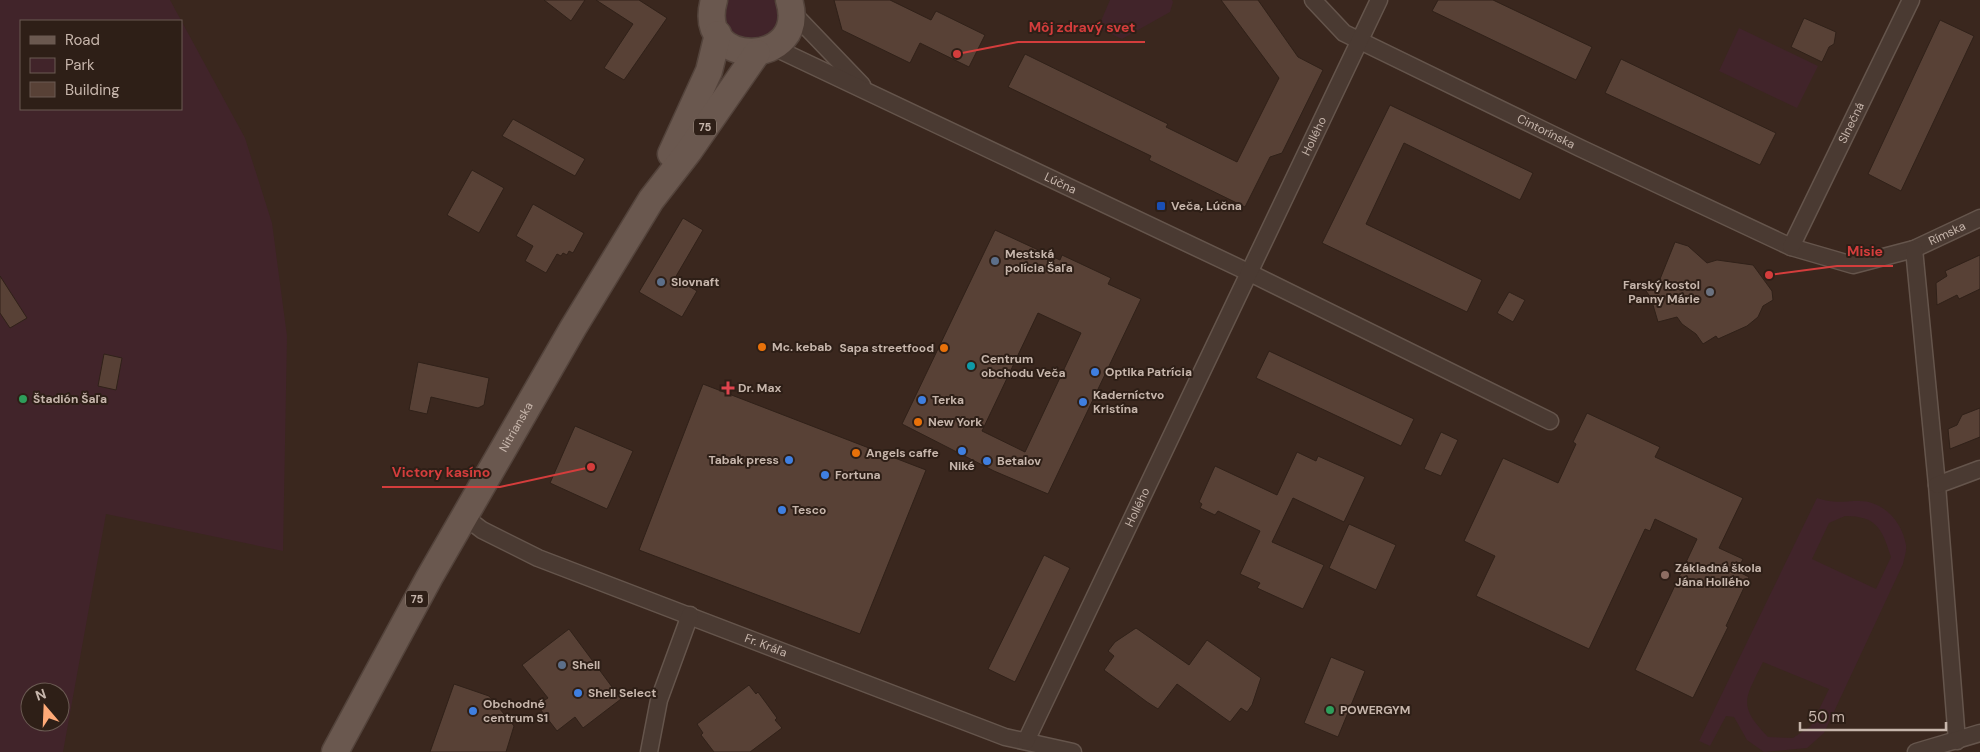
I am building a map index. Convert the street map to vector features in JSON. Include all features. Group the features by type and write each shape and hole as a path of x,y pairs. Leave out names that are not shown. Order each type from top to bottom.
{"main road":[{"name":"Nitrianska","path":"340,743 429,578 573,328 650,200 709,71 718,34 712,21 714,0"},
{"name":"Nitrianska","path":"650,200 765,50 785,35 791,20 790,6"},
{"path":"718,34 734,49 765,50"}],"street":[{"name":"Cintorínska","path":"1313,0 1344,33 1580,148 1791,246 1853,265 1914,249"},
{"name":"Hollého","path":"1026,741 1379,0"},
{"name":"Slnečná","path":"1791,246 1911,0"},
{"name":"Lúčna","path":"790,6 869,92"},
{"name":"Lúčna","path":"765,50 869,92 1250,273"},
{"name":"Rímska","path":"1914,249 1980,218"},
{"path":"1914,249 1937,485 1957,741"},
{"path":"1250,273 1550,421"},
{"path":"1937,485 1980,469"},
{"name":"Fr. Kráľa","path":"465,517 482,530 538,558 690,615 919,706 1006,737 1073,752"},
{"path":"649,752 659,700 690,615"},
{"path":"1916,752 1980,733"}],"green space":[{"path":"0,0 170,0 181,20 20,20 20,110 182,110 182,22 245,138 272,223 287,336 283,551 106,514 70,713 70,682 20,682 20,732 67,732 63,752 0,752"},
{"path":"728,0 774,0 778,13 775,27 762,41 734,37 724,22"},
{"path":"1110,0 1172,0 1173,2 1170,12 1122,39 1098,28"},
{"path":"1739,28 1818,66 1797,108 1719,71"},
{"path":"1817,498 1834,502 1868,502 1884,509 1896,521 1904,537 1906,552 1903,564 1824,733 1807,748 1764,752 1747,740 1734,717 1726,716 1710,746 1699,741","holes":["1845,516 1864,518 1871,522 1877,526 1885,539 1891,557 1876,589 1812,559 1829,523","1763,662 1829,689 1811,726 1793,738 1768,737 1758,726 1748,709 1748,694"]}],"building":[{"path":"544,0 585,0 571,21"},
{"path":"596,0 639,0 667,18 624,80 604,68 633,24"},
{"path":"834,0 890,0 931,20 936,11 985,35 969,67 920,43 910,63 842,30"},
{"path":"1221,0 1258,0 1298,57 1323,70 1282,153 1270,157 1245,207 1149,160 1151,156 1008,87 1025,54 1168,124 1166,127 1237,162 1279,78"},
{"path":"1438,0 1493,0 1592,47 1576,80 1432,11"},
{"path":"1804,18 1836,32 1834,44 1829,47 1822,62 1791,47"},
{"path":"1940,20 1974,36 1901,191 1868,174"},
{"path":"1621,59 1776,133 1760,165 1605,93"},
{"path":"1390,105 1533,173 1520,200 1404,143 1366,224 1482,280 1467,312 1322,243"},
{"path":"513,119 585,159 575,176 502,136"},
{"path":"472,170 504,188 479,233 447,215"},
{"path":"533,204 584,233 573,253 569,251 567,255 563,253 561,256 557,254 546,273 525,261 533,246 516,236"},
{"path":"683,218 703,230 675,278 697,291 682,317 639,292"},
{"name":"Centrum obchodu Veča","path":"995,230 1060,260 1062,255 1111,278 1108,284 1141,299 1048,494 994,471 902,424","holes":["1038,313 1081,333 1025,452 982,431"]},
{"name":"Farský kostol Panny Márie","path":"1675,242 1688,246 1707,263 1717,260 1753,265 1772,291 1773,300 1763,306 1758,317 1747,326 1718,339 1716,336 1703,344 1696,334 1682,324 1677,317 1658,322 1651,298 1644,288 1658,284"},
{"path":"1980,255 1980,289 1959,299 1957,295 1937,305 1936,283 1947,276 1945,271"},
{"path":"0,276 27,318 10,328 0,313"},
{"path":"1509,292 1525,300 1513,322 1497,313"},
{"path":"1269,351 1414,419 1401,446 1256,378"},
{"path":"104,354 122,358 116,390 98,386"},
{"path":"418,362 489,378 484,405 478,408 431,397 427,414 409,410"},
{"name":"Tesco","path":"703,384 926,470 860,634 639,550"},
{"path":"1980,408 1980,437 1950,449 1948,429 1957,425 1962,415"},
{"path":"1587,413 1660,447 1655,457 1743,498 1719,548 1743,559 1737,571 1749,577 1726,626 1728,627 1693,698 1635,670 1697,539 1655,519 1650,531 1645,529 1589,649 1476,596 1495,556 1464,541 1503,458 1558,483 1576,444 1573,442"},
{"path":"575,426 633,451 607,509 550,483"},
{"path":"1441,432 1458,440 1441,476 1424,469"},
{"path":"1297,452 1316,461 1318,456 1365,477 1344,522 1293,498 1272,542 1324,565 1303,609 1257,588 1260,583 1240,574 1260,531 1218,511 1215,515 1200,508 1202,504 1199,502 1215,466 1277,495"},
{"path":"1349,524 1396,545 1376,590 1329,568"},
{"path":"1044,555 1070,568 1015,682 988,669"},
{"path":"1136,628 1189,665 1207,640 1261,678 1252,705 1247,712 1241,708 1230,722 1177,684 1158,709 1147,702 1104,670 1114,656 1108,651 1115,642"},
{"path":"569,629 621,699 583,728 575,717 557,731 537,705 548,698 522,665"},
{"path":"1331,657 1365,671 1338,737 1304,723"},
{"name":"Obchodné centrum S1","path":"454,684 489,696 514,726 506,752 430,752"},
{"path":"749,685 756,694 758,692 782,728 750,752 714,752 701,735 703,733 697,724"}],"place":[{"name":"Môj zdravý svet","path":"957,54"},
{"name":"Veča, Lúčna","path":"1161,206"},
{"name":"Mestská polícia Šaľa","path":"995,261"},
{"name":"Misie","path":"1769,275"},
{"name":"Slovnaft","path":"661,282"},
{"name":"Farský kostol Panny Márie","path":"1710,292"},
{"name":"Mc. kebab","path":"762,347"},
{"name":"Sapa streetfood","path":"944,348"},
{"name":"Centrum obchodu Veča","path":"971,366"},
{"name":"Optika Patrícia","path":"1095,372"},
{"name":"Dr. Max","path":"728,388"},
{"name":"Štadión Šaľa","path":"23,399"},
{"name":"Terka","path":"922,400"},
{"name":"Kaderníctvo Kristína","path":"1083,402"},
{"name":"New York","path":"918,422"},
{"name":"Niké","path":"962,451"},
{"name":"Angels caffe","path":"856,453"},
{"name":"Tabak press","path":"789,460"},
{"name":"Betalov","path":"987,461"},
{"name":"Victory kasíno","path":"591,467"},
{"name":"Fortuna","path":"825,475"},
{"name":"Tesco","path":"782,510"},
{"name":"Základná škola Jána Hollého","path":"1665,575"},
{"name":"Shell","path":"562,665"},
{"name":"Shell Select","path":"578,693"},
{"name":"POWERGYM","path":"1330,710"},
{"name":"Obchodné centrum S1","path":"473,711"}]}
